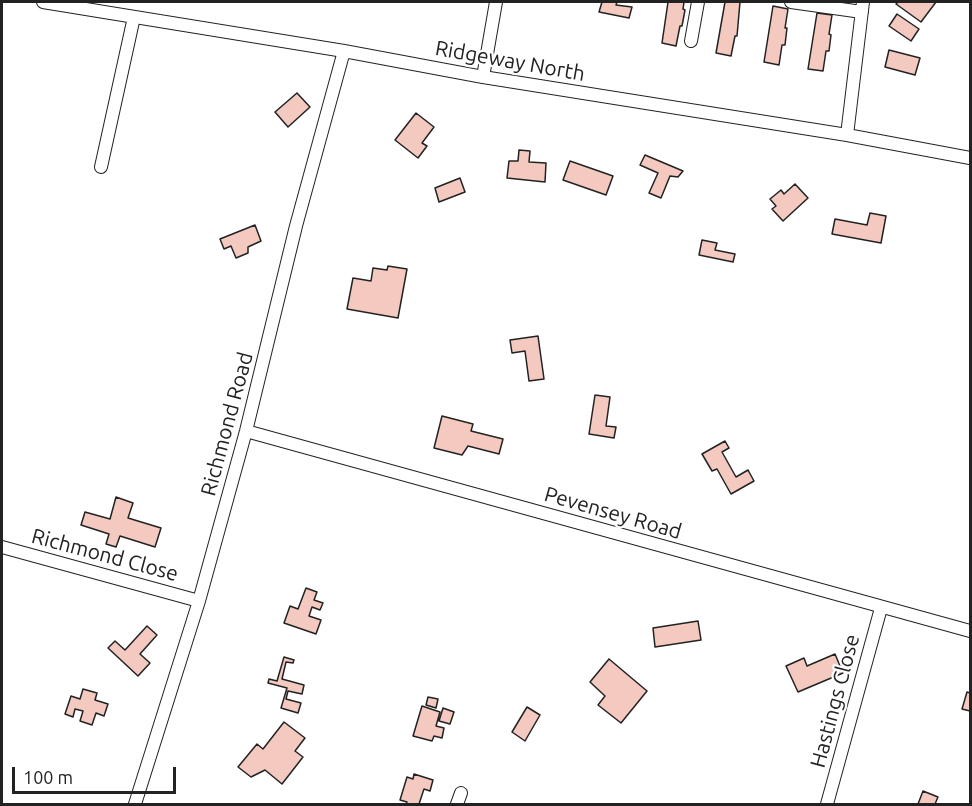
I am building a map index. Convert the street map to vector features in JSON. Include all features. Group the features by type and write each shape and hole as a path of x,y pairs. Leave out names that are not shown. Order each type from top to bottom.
{"street":[{"name":"Ridgeway North","path":"44,2 344,51 483,77 847,135 970,158"},
{"path":"483,77 496,2"},
{"path":"691,41 698,2"},
{"path":"791,2 862,7 847,135"},
{"path":"101,167 134,17"},
{"name":"Richmond Road","path":"135,804 199,601 246,431 296,226 344,51"},
{"name":"Pevensey Road","path":"246,431 970,631"},
{"name":"Richmond Close","path":"2,547 199,601"},
{"name":"Hastings Close","path":"827,804 881,608"}],"building":[{"path":"602,2 617,2 616,5 632,7 629,18 599,12"},
{"path":"668,2 684,2 683,9 685,10 676,46 662,43"},
{"path":"725,2 740,2 737,36 735,36 731,56 716,53"},
{"path":"898,2 936,2 921,22 896,4"},
{"path":"773,6 788,9 785,45 782,45 779,65 764,62"},
{"path":"817,13 832,15 829,51 826,51 823,71 808,69"},
{"path":"897,14 919,29 911,41 889,26"},
{"path":"889,50 920,58 915,75 885,67"},
{"path":"297,93 310,107 288,127 275,112"},
{"path":"416,113 434,127 422,143 427,146 418,158 395,140"},
{"path":"519,150 530,151 529,162 546,163 545,182 507,178 509,161 518,161"},
{"path":"645,155 683,171 678,177 670,176 661,198 649,193 658,173 640,165"},
{"path":"570,161 613,176 606,195 563,180"},
{"path":"460,178 465,192 439,202 435,188"},
{"path":"795,184 808,198 783,221 772,209 776,206 770,199 781,190 784,194"},
{"path":"870,213 886,216 881,243 832,234 835,219 867,225"},
{"path":"255,225 261,241 248,247 248,253 236,258 231,246 224,249 220,239"},
{"path":"702,240 717,243 715,250 735,254 733,262 699,255"},
{"path":"388,266 407,269 398,318 347,309 353,278 371,281 373,268 387,270"},
{"path":"538,336 544,379 529,381 525,351 512,353 510,340"},
{"path":"595,395 610,397 606,426 616,427 614,438 589,434"},
{"path":"442,416 473,424 471,431 503,439 499,454 468,446 462,455 434,448"},
{"path":"725,441 729,448 722,452 736,477 748,470 754,481 731,494 717,469 712,471 702,454"},
{"path":"116,497 133,503 128,518 161,528 155,547 120,536 116,547 106,544 109,534 81,525 85,512 110,519"},
{"path":"306,588 317,592 314,600 323,603 320,610 312,607 309,616 321,620 316,634 284,623 290,606 298,609"},
{"path":"698,621 701,640 655,647 653,628"},
{"path":"147,626 157,635 140,654 150,663 138,676 108,648 115,641 125,650"},
{"path":"835,654 843,673 798,692 786,666 804,658 807,666"},
{"path":"284,657 294,660 293,663 286,662 282,679 304,685 302,694 288,691 286,699 301,703 298,713 281,708 287,688 268,683 269,679 277,681"},
{"path":"609,659 647,691 621,723 598,705 605,696 590,682"},
{"path":"83,689 97,693 95,700 108,704 104,716 96,713 92,725 80,721 83,711 75,709 73,717 65,714 71,696 80,699"},
{"path":"967,692 970,693 970,711 962,709"},
{"path":"428,697 438,699 436,708 426,705"},
{"path":"422,706 440,712 436,726 444,728 442,738 434,736 432,741 413,736"},
{"path":"527,707 540,715 525,741 512,732"},
{"path":"443,708 454,712 450,724 439,721"},
{"path":"284,722 305,738 295,751 303,757 282,784 265,770 251,777 238,767 257,744 263,749"},
{"path":"414,774 433,780 430,791 424,789 419,804 406,804 407,802 400,800 407,777 413,779"},
{"path":"923,791 938,797 935,804 918,804"}]}
